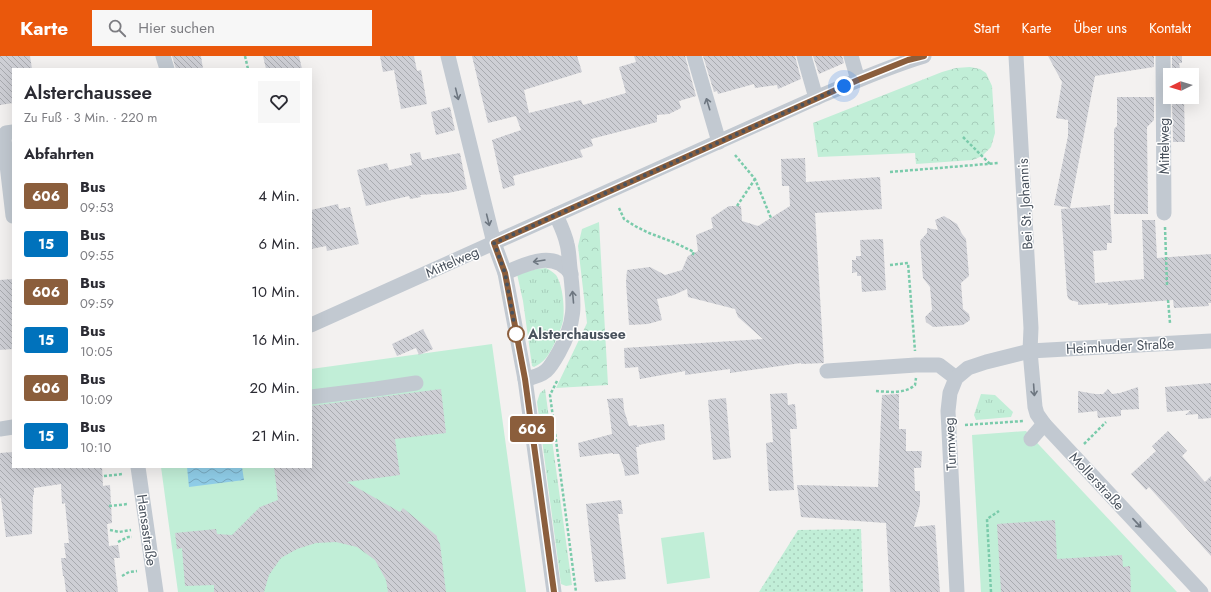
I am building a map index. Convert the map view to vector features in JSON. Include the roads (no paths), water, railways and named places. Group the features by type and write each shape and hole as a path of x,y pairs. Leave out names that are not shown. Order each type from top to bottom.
{"street":[{"path":"163,56 167,68"},
{"path":"448,56 494,243 505,273 525,379 554,592"},
{"path":"694,56 719,142"},
{"path":"804,56 816,98"},
{"path":"851,56 858,80"},
{"name":"Mittelweg","path":"312,325 816,98 908,60 924,56"},
{"name":"Bei St. Johannis","path":"1016,56 1031,328 1030,351"},
{"name":"Mittelweg","path":"1163,56 1164,212"},
{"path":"12,132 6,133 4,139 12,207"},
{"path":"525,379 539,376 547,370 553,363 571,326 573,312 568,244 556,215"},
{"path":"505,273 533,262 549,260 567,268 570,274"},
{"name":"Heimhuder Straße","path":"1030,351 1211,341"},
{"path":"827,371 916,364 939,365 956,378 968,368 1030,351"},
{"name":"Mollerstraße","path":"1030,351 1035,407 1037,414 1044,424 1201,592"},
{"name":"Turmweg","path":"956,378 950,393 948,411 957,592"},
{"path":"312,397 416,383"},
{"path":"1031,440 1044,424"},
{"path":"0,429 12,427"},
{"name":"Hansastraße","path":"138,468 156,592"}],"water":[{"path":"187,468 242,468 244,480 189,487"}],"place":[{"name":"Alsterchaussee","path":"516,334"}]}
